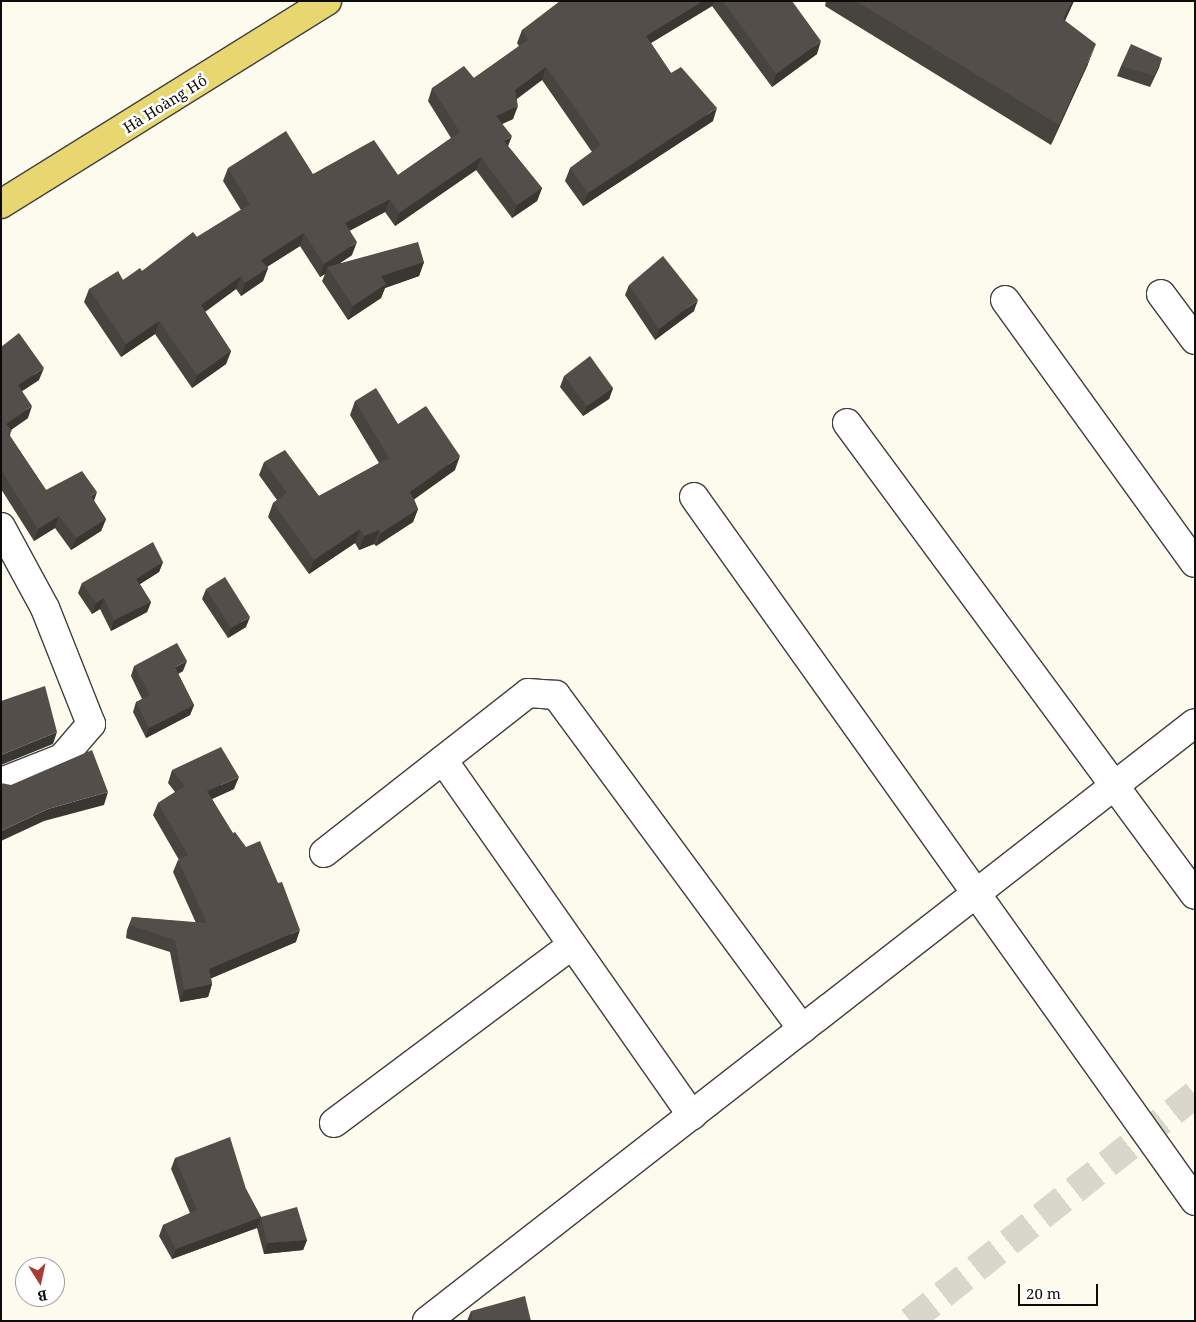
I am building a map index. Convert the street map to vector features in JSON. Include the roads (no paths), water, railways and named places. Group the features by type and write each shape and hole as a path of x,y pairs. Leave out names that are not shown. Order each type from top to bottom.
{"main road":[{"name":"Hà Hoàng Hổ","path":"1,204 313,5"}],"street":[{"path":"1161,294 1195,340"},
{"path":"1005,300 1195,563"},
{"path":"847,423 1195,896"},
{"path":"694,496 1195,1201"},
{"path":"1,527 45,608 91,724 62,758 1,782"},
{"path":"324,853 528,693 556,695 802,1029"},
{"path":"427,1321 1195,723"},
{"path":"442,760 692,1115"},
{"path":"334,1123 572,944"}],"tunnel":[{"path":"910,1321 1195,1094"}]}
